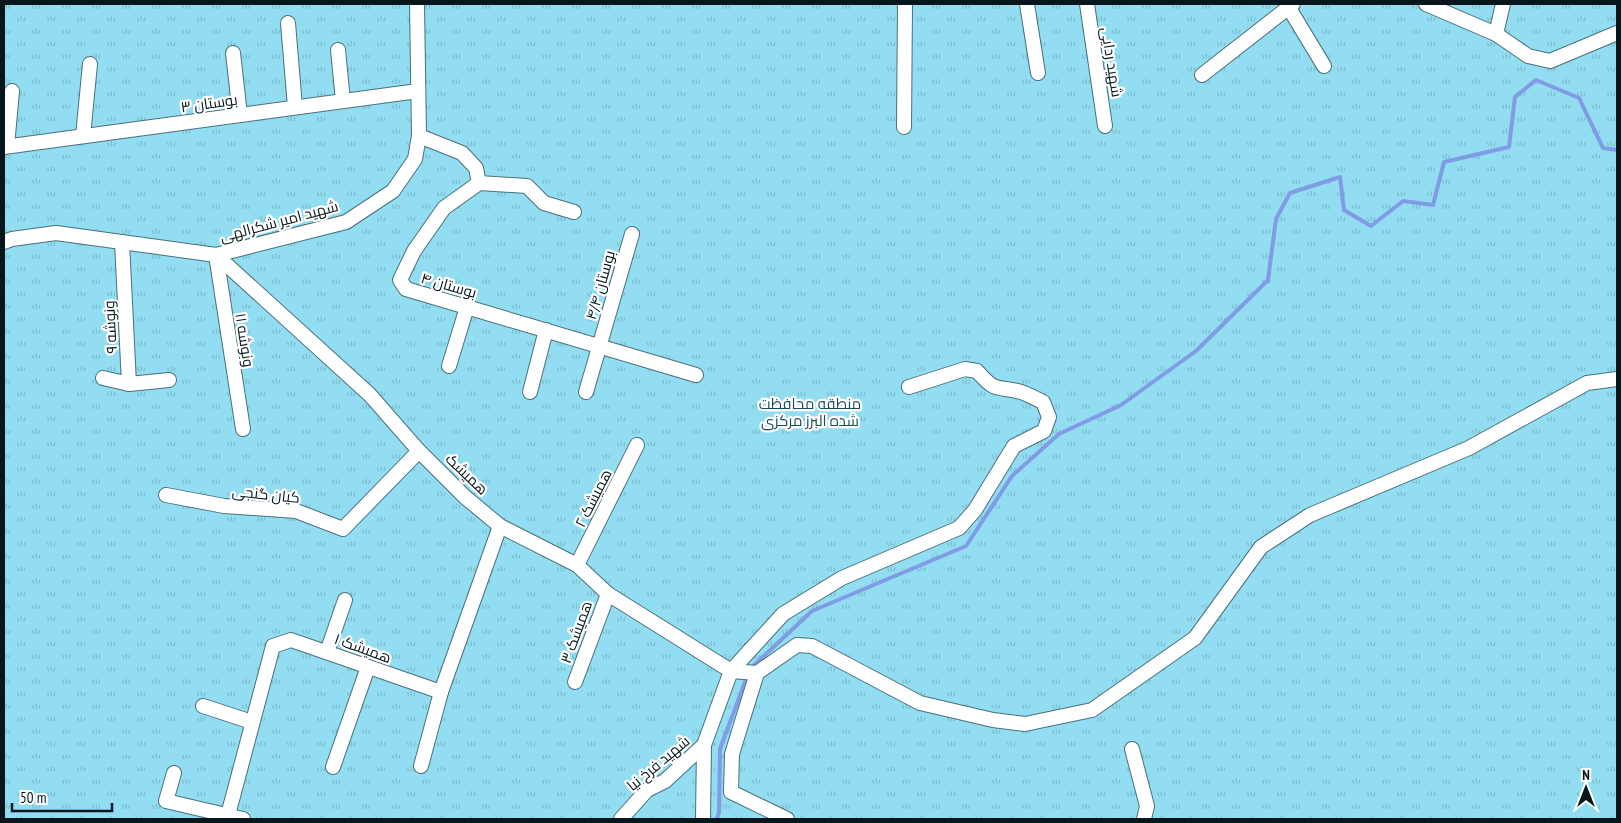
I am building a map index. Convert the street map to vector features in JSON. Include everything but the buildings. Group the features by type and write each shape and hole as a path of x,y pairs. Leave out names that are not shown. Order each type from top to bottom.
{"street":[{"name":"شهید امیر شکرالهی","path":"4,242 12,239 56,233 216,255 346,222 393,192 415,159 419,136 417,4"},
{"path":"904,4 904,127"},
{"path":"1027,4 1038,73"},
{"name":"شهید ردایی","path":"1086,4 1105,126"},
{"path":"1426,4 1496,34 1528,56 1550,61 1617,34"},
{"path":"1496,34 1503,4"},
{"path":"1202,75 1291,6 1324,66"},
{"path":"288,23 295,107"},
{"path":"338,50 343,101"},
{"path":"233,54 240,115"},
{"path":"83,136 90,64"},
{"path":"5,146 12,91"},
{"name":"بوستان ۳","path":"5,146 418,91"},
{"path":"419,136 462,153 476,168 479,183 527,186 544,203 574,212"},
{"name":"بوستان ۴","path":"479,183 444,208 414,251 400,280 406,289 696,376"},
{"name":"بوستان ۴/۴","path":"586,392 632,234"},
{"name":"ونوشه ۹","path":"122,242 129,384"},
{"name":"ونوشه ۱۱","path":"216,255 243,429"},
{"name":"همیشک","path":"216,255 370,395 419,451 465,497 500,526 577,565 608,594 735,672"},
{"path":"449,366 467,307"},
{"path":"530,392 546,330"},
{"path":"735,672 783,614 842,578 959,528 975,510 1014,446 1044,431 1049,417 1043,402 1021,392 998,389 987,382 977,371 966,369 909,387"},
{"path":"103,378 129,384 169,380"},
{"path":"735,672 757,673 797,645 812,646 920,703 992,720 1025,724 1092,710 1195,638 1261,547 1310,515 1469,448 1587,383 1617,379"},
{"name":"همیشک ۲","path":"577,565 637,446"},
{"name":"کیان گنجی","path":"166,494 224,506 296,511 344,529 419,451"},
{"path":"421,766 441,692 500,526"},
{"name":"همیشک ۳","path":"575,682 608,594"},
{"path":"328,652 345,600"},
{"name":"همیشک ۱","path":"228,815 273,646 291,640 441,692"},
{"path":"333,767 368,667"},
{"name":"شهید فرخ نیا","path":"621,819 648,790 665,781 704,745 735,672"},
{"path":"757,673 732,754 731,792 787,819"},
{"path":"203,706 252,722"},
{"path":"703,819 704,745"},
{"path":"1132,749 1147,806 1144,819"},
{"path":"174,772 166,801 243,819"}],"green space":[{"name":"منطقه محافظت شده البرز مرکزی","path":"4,4 1617,4 1617,819 4,819"}],"waterway":[{"path":"751,668 812,611 966,546 1012,476 1059,434 1121,405 1196,351 1268,280 1276,219 1290,193 1340,177 1344,210 1371,226 1403,201 1433,205 1444,162 1509,147 1515,97 1536,80 1579,98 1603,148 1617,150"},
{"path":"717,819 719,812 720,749 748,674"}]}
